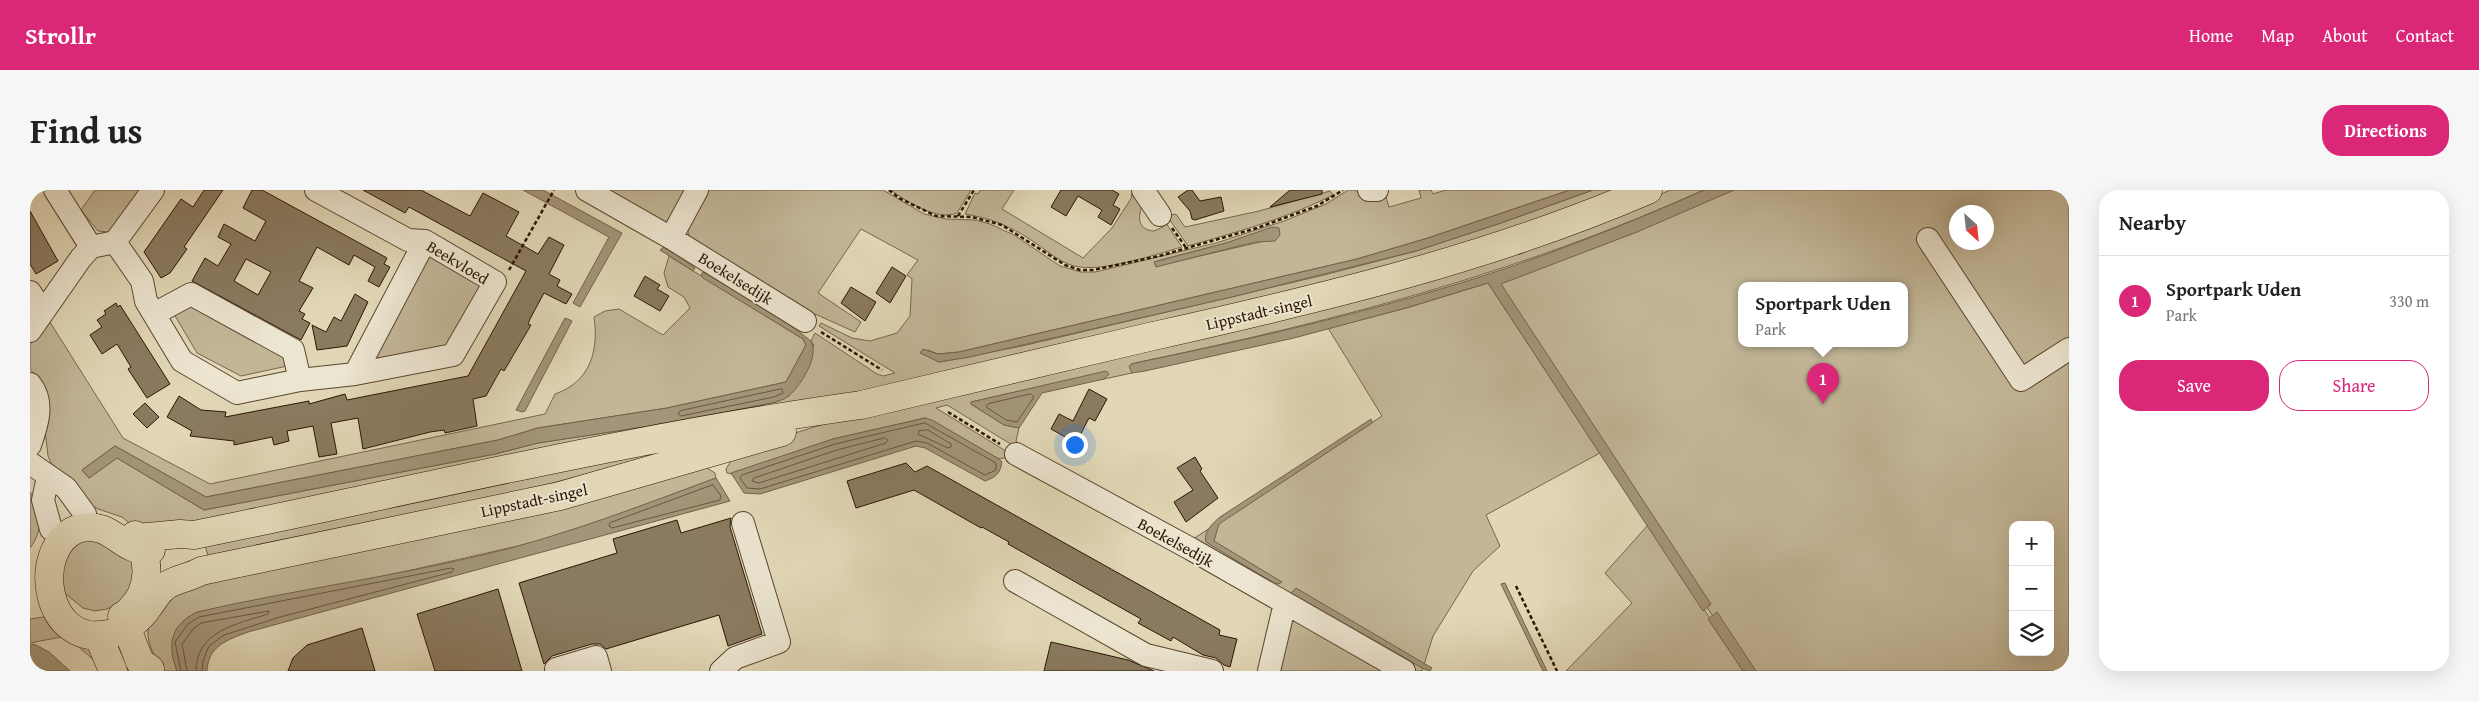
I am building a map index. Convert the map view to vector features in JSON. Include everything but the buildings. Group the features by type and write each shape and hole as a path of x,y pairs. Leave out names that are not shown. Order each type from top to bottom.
{"main road":[{"name":"Lippstadt-singel","path":"140,544 180,534 194,535 428,485 719,428 782,416 861,405 1362,287 1497,246 1561,224 1648,190"},
{"name":"Lippstadt-singel","path":"150,588 187,569 201,571 560,496 785,431 861,405"},
{"path":"40,606 44,588 35,564 67,524 104,529 131,547 140,544 150,588 138,600 128,622 140,662 151,670"},
{"path":"40,606 61,605 74,615 91,623 128,622"},
{"path":"40,606 68,627 81,633 98,635 128,622"},
{"path":"98,635 113,671"}],"street":[{"path":"55,190 91,248"},
{"path":"30,331 80,258 91,248 115,242 153,190"},
{"name":"Beekvloed","path":"115,242 142,281 146,301 182,361 236,393 300,380 355,374 453,355 494,282 425,241 408,240 316,190"},
{"name":"Boekelsedijk","path":"587,190 671,238 805,322"},
{"path":"671,238 697,190"},
{"path":"1143,190 1160,216"},
{"path":"1369,190 1377,190"},
{"path":"1928,239 2020,380 2069,349"},
{"path":"355,374 425,241"},
{"path":"30,292 43,312"},
{"path":"154,314 191,294 293,350 300,380"},
{"path":"30,384 40,407 37,426 30,445"},
{"name":"Boekelsedijk","path":"1016,454 1404,671"},
{"path":"30,462 48,477 66,488 67,524"},
{"path":"48,477 43,500 67,524"},
{"path":"721,671 736,658 779,642 743,523"},
{"path":"1015,581 1146,655 1212,671"},
{"path":"1269,671 1285,603"},
{"path":"556,671 556,669 596,657 600,671"}],"path":[{"path":"889,190 899,198 936,216 958,216 988,220 1002,225 1054,260 1080,270 1106,268 1187,249 1257,228 1311,208 1343,190"},
{"path":"958,216 974,190"},
{"path":"494,282 509,271 554,191"},
{"path":"1160,216 1166,219 1187,249"},
{"path":"805,322 882,370"},
{"path":"948,412 1016,454"},
{"path":"1516,586 1557,671"}],"shaded area":[{"path":"95,190 141,190 110,232 98,231 81,210"},
{"path":"596,190 691,190 670,220 665,222"},
{"path":"704,190 883,190 924,214 946,219 975,220 990,224 1014,235 1060,266 1081,272 1095,272 1216,243 1284,221 1326,204 1348,190 1355,190 1360,195 1385,194 1389,207 1421,198 1419,190 1431,190 1433,194 1446,190 1570,190 1428,238 1357,259 959,352 938,354 928,350 939,362 1022,346 1324,275 1416,251 1593,190 1626,190 1405,267 1018,359 164,533 133,526 122,517 98,509 83,500 52,465 48,456 39,380 30,369 30,345 48,319 123,438 210,484 545,414 555,394 577,382 590,364 595,342 594,317 605,311 619,309 663,335 690,308 684,297 668,287 664,273 669,256 803,339 806,345 786,382 667,408 538,428 498,440 206,497 115,446 82,470 89,478 117,458 204,510 495,454 538,443 676,422 776,402 789,396 814,345 811,341 815,333 877,374 883,376 895,373 819,326 821,323 852,338 870,341 897,333 910,316 912,279 907,275 918,260 861,229 818,293 861,322 855,332 806,310 689,236 687,227","holes":["1280,235 1269,240 1156,266 1157,261 1226,243"]},
{"path":"891,190 971,190 957,213 949,215 923,209"},
{"path":"980,190 1014,190 1002,209 1083,258 1112,228 1132,197 1131,195 1137,191 1142,206 1140,223 1142,226 1154,231 1163,227 1166,223 1182,247 1113,265 1086,268 1074,266 1057,258 1031,240 1007,227 991,220 965,214 975,193 978,194"},
{"path":"1670,190 1704,190 1635,220 1565,246 1424,292 1281,330 1131,364 1132,373 1104,379 1048,385 971,402 971,404 1004,425 1019,428 1016,441 1035,459 947,405 936,408 1014,456 999,459 925,418 833,439 732,474 727,473 726,469 737,451 824,424 1657,196"},
{"path":"1719,190 2069,190 2069,671 1748,671 1498,283"},
{"path":"1330,191 1333,195 1298,211 1188,246 1167,216 1176,214 1185,227 1259,211"},
{"path":"424,252 483,283 451,349 370,367"},
{"path":"1488,283 1600,453 1486,515 1500,546 1473,571 1433,636 1422,671 1416,671 1190,541 1382,416 1328,328 1406,308"},
{"path":"184,301 290,360 292,365 241,376 197,353 171,309"},
{"path":"740,431 629,463 499,497 208,556 204,542"},
{"path":"699,463 715,473 716,478 623,513 540,541 385,576 195,614 183,622 175,634 173,656 177,671 161,671 150,645 148,629 151,621 171,590"},
{"path":"30,492 37,506 40,520 37,535 30,548"},
{"path":"1648,525 1745,671 1566,671 1632,603 1605,573"},
{"path":"80,540 102,541 133,561 133,585 118,604 107,609 95,611 83,608 62,591 56,562"},
{"path":"1288,611 1396,671 1274,671"},
{"path":"43,617 87,643 107,671 69,639 61,637 30,643 30,619"}],"water":[{"path":"523,190 543,190 622,233 580,307 573,303 609,237"},
{"path":"1570,190 1593,190 1416,251 1232,297 970,357 939,362 920,353 923,349 938,354 959,352 1357,259 1428,238"},
{"path":"1704,190 1734,190 1637,232 1501,284 1711,604 1703,611 1488,283 1406,308 1294,338 1145,371 1132,373 1129,366 1135,363 1335,318 1415,297 1517,265 1580,242"},
{"path":"1272,227 1279,228 1280,235 1275,241 1255,242 1156,267 1154,262 1226,243"},
{"path":"665,246 695,268 693,271 660,250"},
{"path":"703,272 780,317 811,341 813,355 811,363 797,387 786,398 776,402 676,422 538,443 495,454 204,510 117,458 89,478 82,470 115,446 206,497 498,440 538,428 667,408 786,382 806,345 803,339 703,278 701,275"},
{"path":"565,318 572,321 525,411 516,410"},
{"path":"1106,371 1109,374 1104,379 1042,393 1019,428 1004,425 971,404 971,402"},
{"path":"925,418 932,420 999,459 1002,462 999,472 985,481 925,448 916,446 760,494 744,493 731,473 833,439"},
{"path":"1371,419 1372,423 1219,524 1214,541 1282,582 1278,584 1272,582 1206,542 1207,531 1220,517"},
{"path":"716,478 730,501 248,632 220,645 211,655 207,671 177,671 172,652 173,637 181,623 197,612 415,570 487,554 603,519"},
{"path":"1505,583 1547,671 1543,671 1501,584"},
{"path":"1296,588 1432,668 1430,671 1424,669 1291,593"},
{"path":"1717,612 1756,671 1743,671 1708,619"},
{"path":"34,644 49,652 70,671 30,671 30,645"}],"place":[{"name":"Sportpark Uden","path":"1823,404"}]}
